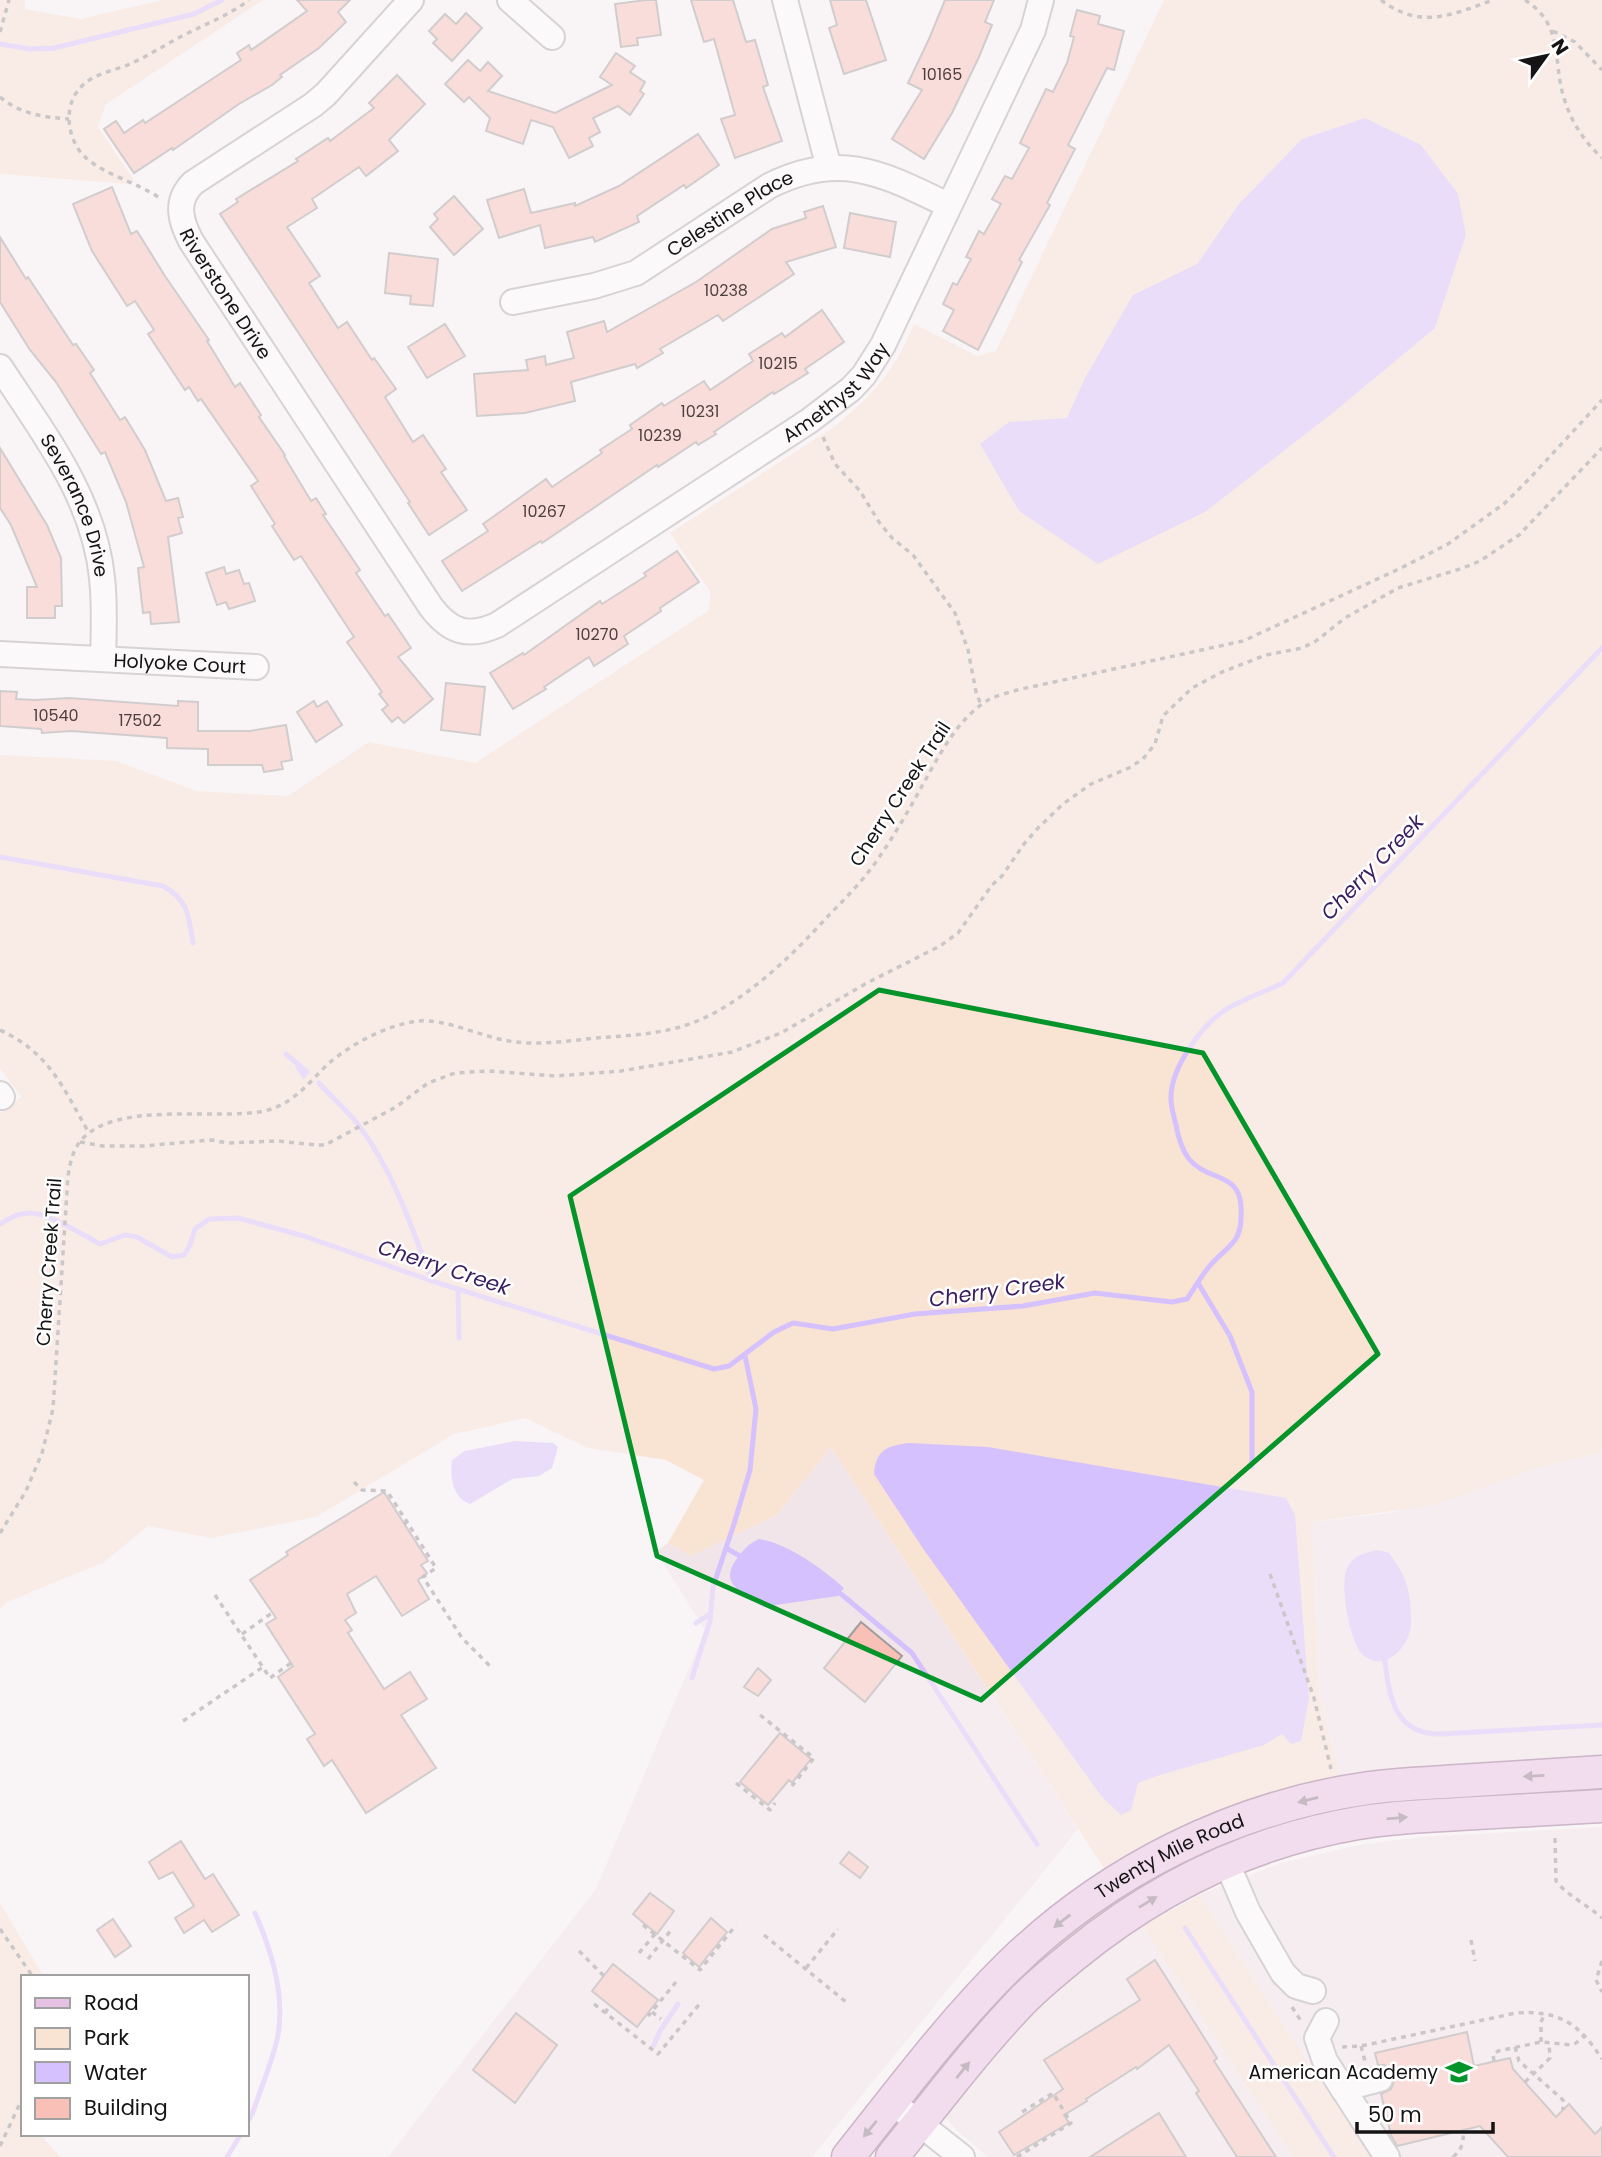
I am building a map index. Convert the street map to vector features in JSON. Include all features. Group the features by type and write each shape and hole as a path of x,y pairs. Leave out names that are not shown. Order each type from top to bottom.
{"main road":[{"name":"Twenty Mile Road","path":"848,2157 976,2000 1007,1968 1039,1939 1108,1887 1146,1863 1204,1834 1267,1811 1337,1793 1389,1786 1602,1772"},
{"name":"Twenty Mile Road","path":"892,2157 1022,2001 1094,1939 1137,1908 1171,1888 1226,1861 1293,1838 1359,1823 1423,1816 1602,1806"}],"street":[{"name":"Riverstone Drive","path":"411,0 326,94 193,183 182,197 180,205 184,227 191,241 431,607 440,619 462,631"},
{"path":"510,0 552,37"},
{"path":"785,0 829,168"},
{"name":"Amethyst Way","path":"462,631 475,632 496,625 809,421 841,398 864,375 887,338 1033,30 1041,0"},
{"name":"Celestine Place","path":"513,302 613,282 636,273 769,186 792,176 844,167 874,172 948,205"},
{"name":"Severance Drive","path":"4,381 70,475 92,527 102,577 103,659"},
{"name":"Holyoke Court","path":"0,654 256,667"},
{"path":"1226,1861 1248,1912 1283,1973 1296,1986 1313,1991"},
{"path":"1322,2030 1325,2061 1387,2157"},
{"path":"1343,2089 1380,2079"},
{"path":"892,2102 962,2157"}],"path":[{"path":"0,32 9,0"},
{"path":"159,197 86,159 75,144 69,119 73,97 83,84 95,77 134,63 182,36 220,19 249,0"},
{"path":"1381,0 1408,15 1432,18 1455,14 1493,0"},
{"path":"1525,0 1542,13 1552,30 1567,108 1578,130 1602,158"},
{"path":"1552,30 1575,42 1602,70"},
{"path":"0,97 17,109 35,116 69,119"},
{"name":"Cherry Creek Trail","path":"0,1533 26,1491 49,1429 55,1391 68,1176 72,1157 80,1142 89,1133 121,1119 141,1116 252,1113 273,1109 295,1096 342,1054 383,1031 408,1023 426,1021 499,1040 534,1044 647,1033 674,1029 696,1021 764,978 798,949 840,904 878,858 952,737 969,716 988,700 1017,690 1243,641 1409,564 1454,540 1505,503 1602,400"},
{"path":"821,432 832,460 860,491 892,538 913,555 955,613 968,649 981,705"},
{"path":"80,1142 103,1146 143,1146 211,1140 229,1143 278,1141 316,1146 325,1144 396,1107 428,1083 455,1073 488,1071 556,1076 621,1071 732,1052 765,1041 865,984 940,946 958,933 1038,828 1063,804 1091,784 1136,765 1155,744 1163,716 1192,688 1242,664 1273,653 1302,648 1316,641 1345,618 1398,588 1480,561 1518,535 1602,448"},
{"path":"0,1030 30,1047 46,1063 62,1085 89,1133"},
{"path":"354,1482 362,1490 387,1491 436,1568 423,1577 463,1638 493,1670"},
{"path":"1270,1574 1314,1698 1337,1793"},
{"path":"215,1595 270,1678 291,1663"},
{"path":"242,1634 272,1613"},
{"path":"183,1721 263,1667"},
{"path":"760,1715 814,1758 792,1786"},
{"path":"736,1783 770,1810 775,1803"},
{"path":"1555,1838 1556,1881 1560,1887 1602,1918"},
{"path":"643,1925 700,1970 736,1925"},
{"path":"0,1929 32,1975"},
{"path":"648,1959 672,1929"},
{"path":"806,1969 838,1929"},
{"path":"639,1953 655,1934"},
{"path":"764,1935 846,2002"},
{"path":"1471,1940 1475,1961"},
{"path":"579,1951 604,1976"},
{"path":"1602,1962 1596,1980 1602,1992"},
{"path":"662,2019 650,2012 676,1982"},
{"path":"1288,2000 1306,2028 1322,2030 1338,2047 1351,2048 1516,2013 1545,2013 1571,2024 1585,2035 1602,2059"},
{"path":"594,2004 658,2054 702,2001"},
{"path":"605,2013 610,2005"},
{"path":"1541,2042 1541,2022 1545,2013"},
{"path":"671,2023 678,2028"},
{"path":"1494,2062 1494,2052 1541,2042 1571,2045 1585,2035"},
{"path":"1525,2082 1550,2057 1549,2043"},
{"path":"1515,2048 1519,2062 1563,2100 1563,2110"},
{"path":"1017,2157 1071,2123 1053,2093 1022,2112"},
{"path":"0,2146 21,2101"},
{"path":"1453,2157 1461,2150 1463,2130"}],"highlighted area":[{"path":"879,990 1203,1053 1378,1354 981,1700 657,1556 570,1196"}],"shaded area":[{"path":"831,1447 1078,1829 812,2157 388,2157 596,1889 705,1630 656,1552 668,1543 691,1556 776,1515"},
{"path":"1602,1452 1602,1763 1341,1780 1319,1693 1312,1522 1391,1513 1536,1468"},
{"name":"American Academy","path":"1602,1827 1602,2157 1370,2157 1199,1895 1281,1863 1353,1846 1419,1837"},
{"path":"1142,1926 1293,2157 988,2157 945,2117 948,2106 1011,2030 1088,1957"}],"green space":[{"path":"0,0 25,0 25,9 81,19 162,0 263,0 106,104 98,127 134,180 130,184 0,174"},
{"path":"1164,0 1602,0 1602,1452 1536,1468 1435,1505 1312,1522 1319,1693 1341,1780 1107,1873 831,1447 776,1515 691,1556 668,1543 704,1480 666,1460 588,1448 525,1418 454,1434 316,1517 211,1538 148,1526 104,1562 5,1603 0,1610 0,1112 21,1097 0,1068 0,755 117,761 196,791 288,796 369,742 475,763 708,611 711,593 670,533 834,427 872,393 899,356 914,324 977,356 996,351"},
{"path":"1602,1784 1602,1795 1206,1859 1032,1973 1054,1945 1095,1908 1221,1840 1354,1802"},
{"path":"1199,1895 1370,2157 1293,2157 1142,1926"},
{"path":"0,1903 43,1975 21,1975 21,2136 42,2136 60,2157 0,2157"}],"water":[{"path":"1365,118 1421,145 1458,194 1466,235 1435,328 1334,412 1205,512 1098,564 1019,511 980,444 1009,422 1067,418 1085,378 1133,295 1197,264 1239,204 1302,139"},
{"path":"515,1441 553,1443 558,1447 552,1468 539,1476 512,1479 470,1504 459,1497 452,1480 452,1460 465,1451"},
{"path":"909,1443 988,1447 1286,1498 1295,1515 1309,1699 1301,1741 1291,1744 1282,1734 1264,1745 1138,1783 1131,1810 1121,1815 1102,1797 924,1550 874,1474 880,1454 888,1448"},
{"path":"759,1539 793,1551 844,1588 838,1596 762,1607 740,1592 731,1581 730,1574 740,1554"},
{"path":"1378,1550 1389,1553 1400,1570 1407,1586 1411,1613 1410,1631 1402,1648 1389,1659 1381,1661 1364,1656 1354,1640 1344,1587 1347,1568 1352,1560 1364,1553"}],"building":[{"path":"297,0 350,0 338,12 346,22 319,48 280,75 282,77 272,85 134,173 104,129 116,121 124,133 143,120 145,123 241,60 237,53 249,45 251,50 307,11"},
{"path":"656,0 661,35 637,38 638,45 621,47 615,4"},
{"path":"691,0 733,0 746,42 755,40 768,85 763,87 782,141 735,158 721,119 735,115 714,39 704,42"},
{"path":"830,0 866,0 886,60 844,74 829,28 837,25"},
{"path":"945,0 994,0 985,22 992,25 952,113 924,159 892,139 922,90 908,83"},
{"path":"1077,10 1100,16 1098,24 1124,31 1114,70 1107,68 1068,145 1075,149 1047,203 1050,205 1019,260 1022,262 978,350 943,331 954,310 943,304 953,283 957,285 971,259 966,257 979,231 984,234 1001,204 992,199 1005,176 1012,179 1029,148 1020,143 1046,89 1053,92 1067,63"},
{"path":"466,13 482,28 452,61 433,43 437,39 429,31 445,14 456,24"},
{"path":"616,53 635,66 630,72 645,82 640,91 644,94 630,115 618,106 593,118 600,132 589,138 593,146 569,158 553,127 531,120 523,144 486,131 490,118 469,97 464,102 445,84 468,60 480,71 488,62 502,76 488,91 555,113 612,85 600,77"},
{"path":"397,75 425,104 389,140 398,151 366,176 359,167 312,199 317,208 287,227 320,276 309,283 338,328 347,322 372,360 374,358 396,389 385,397 413,442 423,435 446,469 441,472 467,510 429,535 220,214 238,202 236,199 298,161 296,159 328,138 330,141 374,108 369,103"},
{"path":"698,134 719,165 686,188 684,185 637,216 639,222 595,242 593,237 545,248 540,225 499,238 487,200 524,189 531,213 575,203 575,206 619,186"},
{"path":"112,187 131,234 137,231 209,340 207,341 235,387 240,383 311,501 316,498 326,514 323,515 360,570 356,573 411,648 398,657 433,699 404,723 398,717 392,722 382,710 388,705 379,694 382,692 347,642 354,637 301,556 294,560 272,526 275,524 251,486 258,481 201,399 198,401 189,387 185,390 148,334 154,330 135,301 127,306 92,251 73,204"},
{"path":"454,196 483,229 454,255 430,227 438,219 434,214"},
{"path":"823,206 836,247 786,262 794,274 723,321 718,315 660,349 663,353 637,368 635,364 571,382 575,401 525,413 477,416 474,374 528,370 526,360 545,356 546,365 574,358 567,332 604,321 607,332 696,282 772,229 806,218 804,212"},
{"path":"850,213 896,222 890,257 844,248"},
{"path":"0,237 26,279 28,277 73,345 76,344 94,370 90,373 120,420 125,417 145,450 166,501 178,498 183,517 178,518 182,533 168,537 179,622 151,624 150,612 143,613 138,568 144,567 126,502 105,452 101,454 56,382 30,350 0,302"},
{"path":"389,253 438,259 433,306 410,304 411,296 385,293"},
{"path":"822,310 844,342 805,369 808,373 774,394 773,392 698,445 696,442 658,467 657,465 542,543 541,541 462,591 442,561 488,531 483,524 546,479 552,487 602,453 600,450 632,429 630,425 662,403 664,406 704,381 710,390 753,361 749,354 782,333 785,337"},
{"path":"445,324 465,356 427,378 408,347"},
{"path":"0,448 47,525 61,558 62,606 55,606 55,618 27,618 27,587 37,587 11,525 0,508"},
{"path":"677,551 699,582 624,636 628,644 594,666 589,657 544,687 546,689 513,709 490,673 523,653 524,655 600,601 602,604 646,576 644,573"},
{"path":"224,567 226,574 239,570 244,584 249,583 255,601 229,609 226,602 217,605 206,573"},
{"path":"446,683 485,687 480,735 441,730"},
{"path":"0,691 17,692 16,699 69,698 178,706 178,701 198,702 198,731 250,731 286,725 292,760 281,762 283,769 264,772 262,765 208,765 208,749 167,748 167,738 71,731 42,733 41,729 0,726"},
{"path":"314,701 317,707 327,701 342,725 316,742 297,712"},
{"path":"384,1492 428,1561 421,1565 427,1573 418,1580 429,1599 402,1616 376,1576 347,1594 356,1613 345,1620 352,1630 348,1633 384,1689 410,1672 427,1699 401,1715 436,1768 366,1813 332,1760 324,1766 307,1739 315,1734 278,1677 293,1666 266,1624 276,1618 250,1580 288,1555 286,1552"},
{"path":"861,1622 902,1656 865,1702 824,1668"},
{"path":"758,1668 771,1680 758,1696 744,1687"},
{"path":"780,1733 811,1759 792,1783 789,1780 768,1805 740,1782"},
{"path":"181,1841 205,1879 213,1874 239,1915 212,1932 204,1920 184,1933 175,1918 194,1906 173,1872 159,1879 149,1862"},
{"path":"849,1852 868,1867 860,1878 840,1863"},
{"path":"650,1893 674,1911 657,1934 633,1914"},
{"path":"711,1918 727,1932 699,1967 683,1953"},
{"path":"113,1919 131,1946 115,1957 97,1930"},
{"path":"1155,1960 1217,2058 1214,2061 1276,2157 1237,2157 1169,2045 1137,2069 1136,2067 1064,2115 1069,2123 1014,2155 999,2132 1063,2089 1044,2060 1140,2000 1127,1979"},
{"path":"613,1964 658,2000 637,2027 592,1991"},
{"path":"516,2013 557,2045 515,2103 473,2070"},
{"path":"1467,2032 1474,2066 1510,2058 1513,2069 1556,2117 1569,2104 1595,2134 1602,2127 1602,2157 1508,2157 1480,2126 1397,2146 1391,2135 1381,2094 1391,2089 1394,2076 1390,2068 1378,2065 1375,2053"},
{"path":"1159,2113 1186,2157 1090,2157"}],"waterway":[{"path":"0,44 30,49 54,48 194,14 222,0"},
{"name":"Cherry Creek","path":"0,1224 19,1214 39,1214 100,1244 125,1235 137,1237 172,1257 184,1255 195,1229 209,1219 238,1218 304,1236 432,1281 714,1369 729,1366 774,1332 793,1323 833,1329 915,1314 1023,1306 1095,1293 1172,1302 1187,1299 1208,1268 1233,1243 1240,1229 1241,1219 1239,1195 1235,1187 1196,1166 1189,1159 1179,1138 1171,1105 1172,1087 1189,1049 1206,1026 1225,1010 1283,983 1602,648"},
{"path":"0,857 163,886 178,897 186,910 193,943"},
{"path":"286,1054 307,1072"},
{"path":"298,1067 304,1076"},
{"path":"319,1083 355,1121 383,1163 432,1281"},
{"path":"1198,1283 1230,1336 1252,1392 1252,1467"},
{"path":"458,1289 459,1338"},
{"path":"692,1678 710,1621 713,1587 750,1470 756,1409 745,1356"},
{"path":"726,1548 745,1559"},
{"path":"833,1591 841,1594 912,1653 1037,1844"},
{"path":"696,1623 710,1614"},
{"path":"1384,1654 1391,1697 1396,1709 1412,1727 1425,1732 1441,1734 1602,1725"},
{"path":"248,2121 273,2054 280,2019 275,1972 255,1913"},
{"path":"1185,1928 1334,2157"},
{"path":"654,2045 678,2004"},
{"path":"227,2157 240,2136"}],"place":[{"name":"American Academy","path":"1459,2072"}]}
